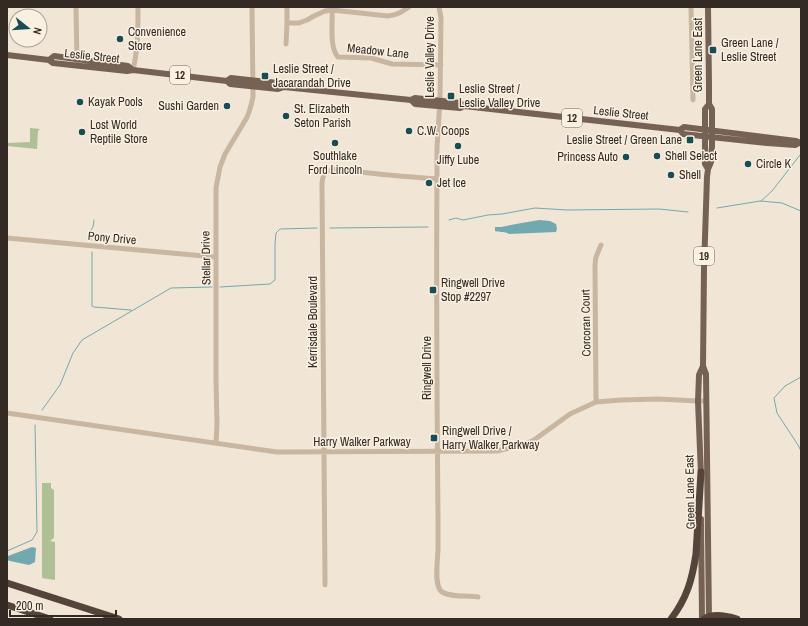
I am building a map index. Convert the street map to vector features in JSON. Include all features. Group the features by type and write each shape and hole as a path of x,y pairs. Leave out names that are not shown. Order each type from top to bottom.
{"highway":[{"path":"671,619 682,604 688,590 696,554 701,472"},
{"path":"7,583 119,619"},
{"path":"7,605 50,619"},
{"path":"706,618 725,616 737,619"}],"main road":[{"name":"Green Lane East","path":"706,618 706,374 703,366 704,268 708,169 705,164 708,137 706,109 708,104 709,85 708,7"},
{"name":"Leslie Street","path":"7,55 49,60 54,56 77,62 128,66 133,70 227,81 230,84 253,83 278,89 284,87 411,100 415,98 440,104 460,102 464,106 680,130 684,127 796,141 800,143"},
{"name":"Leslie Street","path":"680,130 683,134 708,137 795,145 800,143"},
{"name":"Green Lane East","path":"703,366 699,375 698,401 706,618"}],"street":[{"path":"76,7 77,62"},
{"path":"133,70 138,29 138,7"},
{"name":"Stellar Drive","path":"216,443 215,197 220,167 226,152 249,114 253,97 252,7"},
{"path":"286,7 286,44"},
{"path":"287,23 299,23 325,11 332,10 388,16 401,13 409,7"},
{"name":"Leslie Valley Drive","path":"439,7 441,18 440,104"},
{"path":"691,7 693,100"},
{"name":"Meadow Lane","path":"332,10 334,52 338,57 371,58 392,64 441,65"},
{"name":"Ringwell Drive","path":"440,104 437,147 437,578 438,585 443,593 448,595 478,597"},
{"name":"Kerrisdale Boulevard","path":"325,585 322,183 324,174 331,170 337,169 437,179"},
{"name":"Pony Drive","path":"7,238 176,254 215,256"},
{"name":"Corcoran Court","path":"596,402 595,264 601,245"},
{"name":"Harry Walker Parkway","path":"7,413 277,452 324,453 497,451 523,445 534,440 570,414 596,402 658,399 706,401"}],"green space":[{"path":"30,128 40,129 38,131 37,149 7,146 7,143 30,142"},
{"path":"42,483 51,483 51,488 54,490 54,538 50,541 55,542 55,580 42,578"}],"water":[{"path":"539,220 550,221 556,224 556,232 509,234 495,231 495,227"},
{"path":"32,547 36,548 35,562 29,565 7,560 8,556"}],"waterway":[{"path":"761,201 772,191 800,155"},
{"path":"717,208 760,201 782,203 801,211"},
{"path":"449,220 456,218 463,220 535,208 567,210 659,209 688,212"},
{"path":"91,240 91,230 94,220"},
{"path":"330,228 428,227"},
{"path":"220,287 270,284 275,280 276,233 280,229 317,228"},
{"path":"92,252 92,306 131,310"},
{"path":"42,410 60,385 73,353 82,340 171,288 212,287"},
{"path":"801,377 785,386 774,398 777,413 801,451"},
{"path":"7,551 32,540 37,532 35,425"}],"place":[{"name":"Convenience Store","path":"120,39"},
{"name":"Green Lane / Leslie Street","path":"713,50"},
{"name":"Leslie Street / Jacarandah Drive","path":"265,76"},
{"name":"Leslie Street / Leslie Valley Drive","path":"451,96"},
{"name":"Kayak Pools","path":"80,102"},
{"name":"Sushi Garden","path":"227,106"},
{"name":"St. Elizabeth Seton Parish","path":"286,116"},
{"name":"C.W. Coops","path":"409,131"},
{"name":"Lost World Reptile Store","path":"82,132"},
{"name":"Leslie Street / Green Lane","path":"690,140"},
{"name":"Southlake Ford Lincoln","path":"335,143"},
{"name":"Jiffy Lube","path":"458,146"},
{"name":"Shell Select","path":"657,156"},
{"name":"Princess Auto","path":"626,157"},
{"name":"Circle K","path":"748,164"},
{"name":"Shell","path":"671,175"},
{"name":"Jet Ice","path":"429,183"},
{"name":"Ringwell Drive Stop #2297","path":"433,290"},
{"name":"Ringwell Drive / Harry Walker Parkway","path":"434,438"}]}
